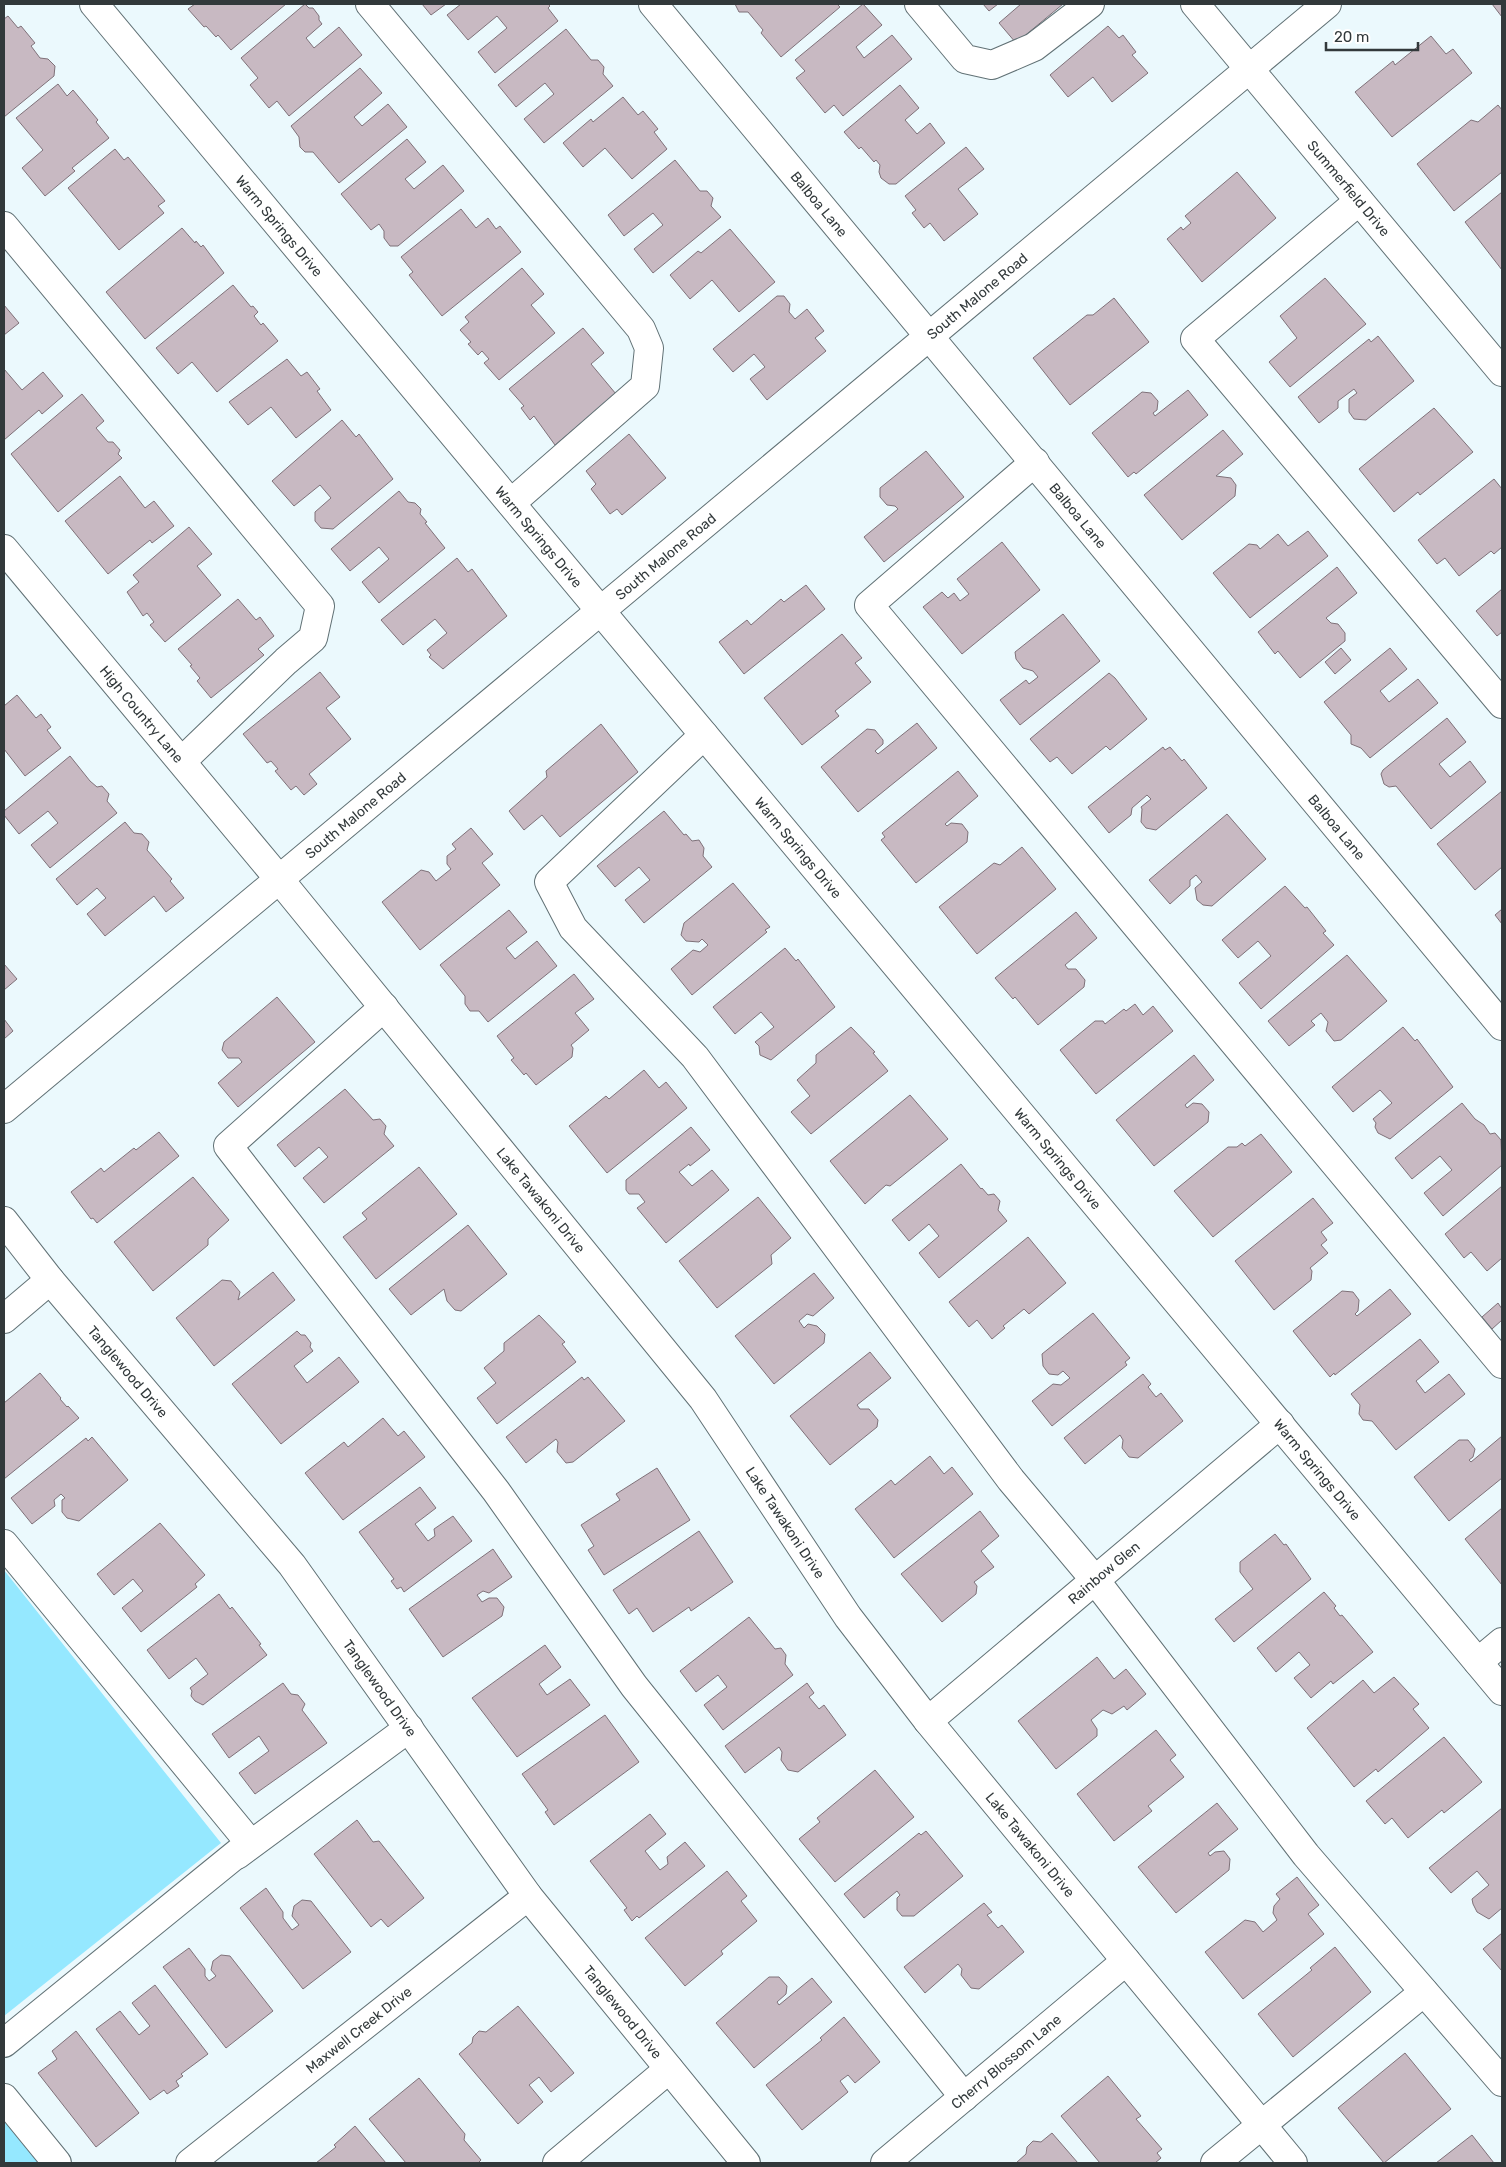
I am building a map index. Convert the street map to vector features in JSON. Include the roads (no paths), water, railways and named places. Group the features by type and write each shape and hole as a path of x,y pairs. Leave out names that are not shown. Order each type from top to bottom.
{"street":[{"name":"Warm Springs Drive","path":"94,4 1502,1690"},
{"path":"370,4 641,329 648,348 645,386 511,503"},
{"name":"Balboa Lane","path":"653,4 930,335 1502,1026"},
{"path":"919,4 965,59 992,64 1034,47 1090,4"},
{"name":"Summerfield Drive","path":"1195,4 1502,372"},
{"name":"South Malone Road","path":"4,1109 1327,4"},
{"path":"1360,201 1195,339 1502,704"},
{"path":"4,226 320,606 313,638 286,661 182,761"},
{"path":"1035,462 869,605 1502,1364"},
{"name":"High Country Lane","path":"4,549 280,879"},
{"path":"704,735 549,882 572,928 696,1056 1011,1480 1094,1580 1306,1854 1502,2082"},
{"name":"Lake Tawakoni Drive","path":"280,879 703,1399 848,1616 928,1721 1293,2163"},
{"path":"384,1007 228,1146 496,1491 634,1686 964,2097"},
{"name":"Tanglewood Drive","path":"4,1221 50,1280 292,1565 528,1896 746,2163"},
{"path":"4,1319 50,1280"},
{"name":"Rainbow Glen","path":"928,1721 1280,1424"},
{"path":"4,1544 250,1843 4,2043"},
{"path":"1478,1662 1502,1642"},
{"path":"234,1856 409,1728"},
{"name":"Maxwell Creek Drive","path":"190,2163 528,1896"},
{"name":"Cherry Blossom Lane","path":"885,2163 1126,1961"},
{"path":"1215,2163 1424,1992"},
{"path":"557,2163 669,2069"},
{"path":"4,2098 57,2163"}]}
